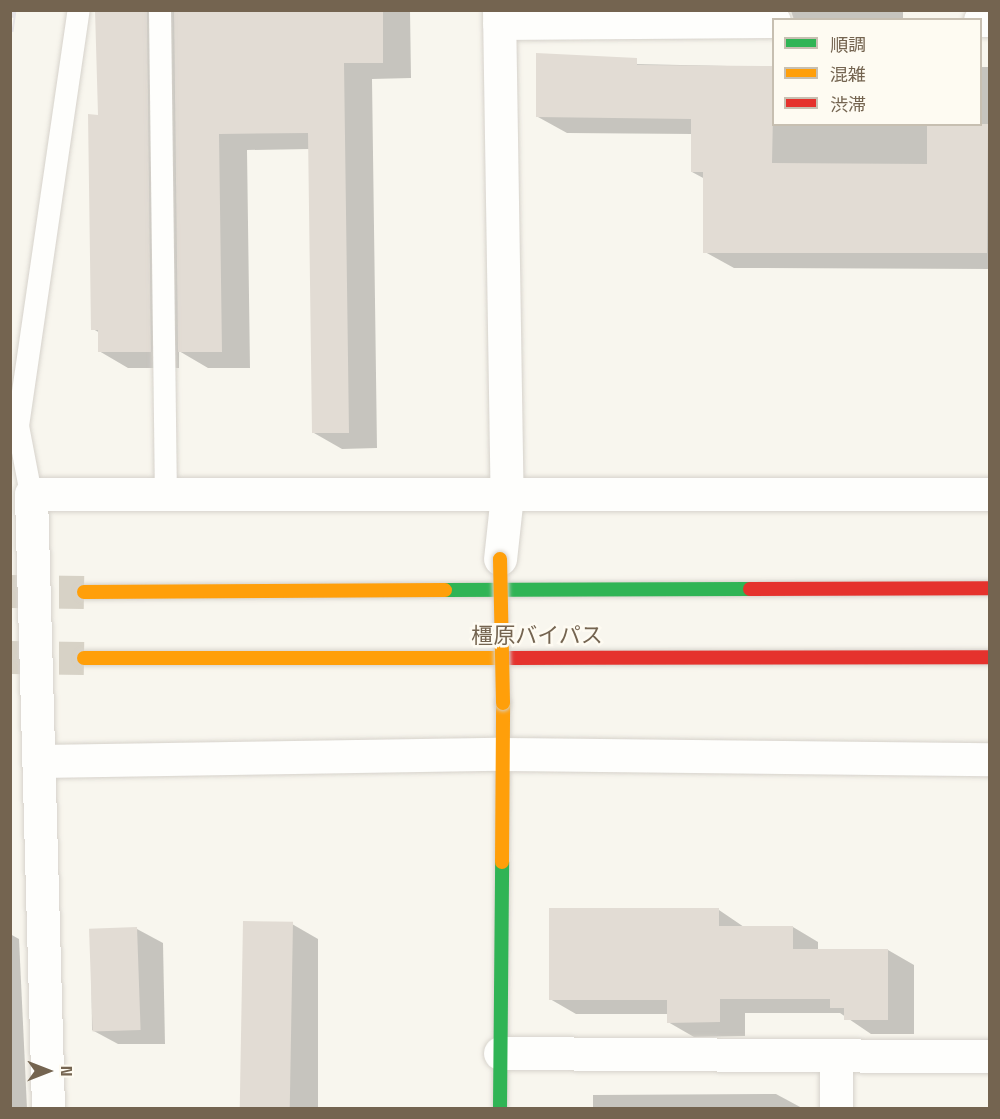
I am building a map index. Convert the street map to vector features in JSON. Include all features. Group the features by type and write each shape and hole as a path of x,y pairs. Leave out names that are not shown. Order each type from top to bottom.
{"main road":[{"path":"500,559 503,703 499,754 500,1108"},
{"name":"橿原バイパス","path":"84,592 990,588"},
{"name":"橿原バイパス","path":"84,658 990,657"}],"street":[{"path":"500,559 507,495 499,16 772,21"},
{"path":"48,1108 31,494 990,494"},
{"path":"40,761 499,754 990,759"},
{"path":"500,1053 836,1057 990,1056"},
{"path":"836,1057 836,1108"}],"lane":[{"path":"31,494 18,426 79,10"},
{"path":"160,10 166,495"}],"building":[{"path":"95,10 147,10 151,352 98,352 98,330 91,330 88,114 98,115"},
{"path":"174,10 383,10 383,63 344,63 349,433 312,433 308,133 219,134 222,352 178,352"},
{"path":"536,53 637,58 637,65 772,66 772,163 927,164 927,126 982,126 982,124 988,124 987,253 703,253 703,172 691,172 691,119 536,117"},
{"path":"549,908 719,908 719,926 793,926 793,949 888,949 888,1020 844,1020 844,1008 830,1008 830,999 720,999 720,1022 667,1023 667,1000 549,1000"},
{"path":"243,921 293,922 290,1108 240,1108"},
{"path":"137,927 141,1030 93,1032 89,929"}],"tunnel":[{"path":"10,591 84,592"},
{"path":"10,657 84,658"}],"railway":[{"path":"10,31 13,10"}],"traffic: fast":[{"path":"445,590 750,589"},
{"path":"500,1108 502,862"}],"traffic: slow":[{"path":"500,559 503,703"},
{"path":"84,592 445,590"},
{"path":"84,658 511,658"},
{"path":"502,862 503,703"}],"traffic: jam":[{"path":"750,589 990,588"},
{"path":"511,658 990,657"}]}
